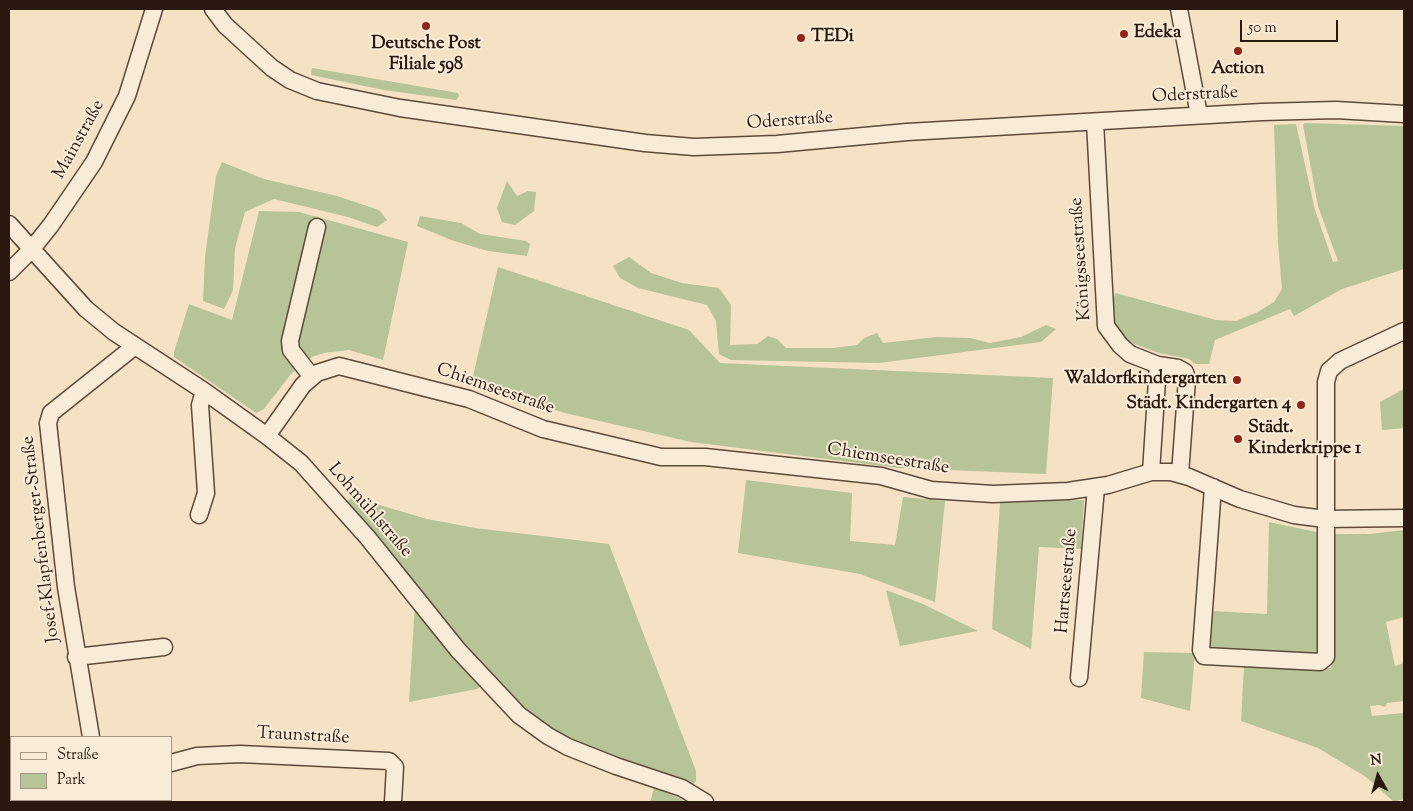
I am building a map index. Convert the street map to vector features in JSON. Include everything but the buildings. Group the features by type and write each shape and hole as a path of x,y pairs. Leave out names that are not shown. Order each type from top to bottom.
{"street":[{"name":"Mainstraße","path":"9,272 31,250 70,199 94,162 115,122 140,60 154,9"},
{"name":"Oderstraße","path":"213,9 226,25 272,68 290,80 317,91 400,108 609,139 694,147 750,146 908,132 1199,115 1336,110 1404,114"},
{"path":"1179,9 1199,115"},
{"name":"Königsseestraße","path":"1095,122 1106,326 1120,345 1130,354 1158,364 1178,368 1185,372 1187,379 1180,474"},
{"name":"Lohmühlstraße","path":"9,224 86,309 114,332 204,391 301,463 324,488 458,650 519,715 548,736 568,747 616,766 682,788 705,802"},
{"path":"312,377 291,350 290,341 317,226"},
{"path":"1213,488 1201,650 1204,656 1318,662 1326,657 1326,382 1329,371 1340,361 1404,331"},
{"name":"Josef-Klapfenberger-Straße","path":"91,736 76,657 66,587 49,419 51,414 64,401 135,346"},
{"path":"1151,472 1158,364"},
{"name":"Chiemseestraße","path":"267,436 303,385 312,377 326,368 347,366 468,399 543,429 661,457 705,457 880,476 931,490 993,494 1096,488 1151,472 1180,474 1272,509 1325,519 1404,518"},
{"path":"199,515 206,493 200,405 204,391"},
{"name":"Hartseestraße","path":"1079,678 1096,488"},
{"path":"76,657 164,647"},
{"name":"Traunstraße","path":"172,763 197,756 225,754 388,760 395,768 393,802"}],"green space":[{"path":"312,68 458,93 459,96 456,100 384,90 311,75"},
{"path":"1305,123 1404,126 1404,269 1342,289 1294,316 1290,309 1215,340 1209,364 1195,364 1189,359 1159,353 1132,343 1121,336 1115,325 1112,308 1115,293 1216,320 1236,321 1258,312 1274,302 1282,289 1278,243 1274,125 1296,124 1315,210 1333,262 1338,261 1318,206 1303,125"},
{"path":"222,162 264,179 337,196 379,210 387,220 377,227 348,217 274,199 245,212 235,248 233,290 224,309 203,301 205,257 216,176"},
{"path":"507,181 517,196 528,191 536,192 534,211 515,225 502,222 497,208"},
{"path":"259,211 299,212 408,242 383,360 349,350 324,353 312,357 291,374 264,409 256,413 174,357 174,352 189,304 232,320"},
{"path":"420,216 461,223 480,234 526,241 530,244 527,256 488,251 454,241 417,226"},
{"path":"629,257 651,273 682,283 719,288 731,305 730,345 757,344 768,336 777,339 786,348 833,348 857,345 864,338 877,333 883,343 937,337 970,338 990,343 1021,337 1046,325 1056,329 1041,342 879,363 731,360 719,354 716,321 707,305 638,288 620,278 613,266"},
{"path":"498,267 689,330 720,363 1053,378 1046,474 898,468 691,442 565,413 471,385"},
{"path":"1404,389 1404,428 1382,430 1380,402"},
{"path":"746,480 852,493 850,541 895,545 903,497 945,501 935,602 860,574 738,553"},
{"path":"352,497 427,519 475,528 609,544 696,771 696,781 692,787 566,741 508,698 346,502"},
{"path":"1084,500 1081,549 1039,547 1031,649 992,629 1000,503"},
{"path":"1269,522 1321,533 1317,656 1208,651 1211,611 1267,614"},
{"path":"1404,530 1404,617 1386,622 1395,666 1404,663 1404,701 1387,703 1385,707 1379,705 1370,706 1372,716 1404,713 1404,799 1394,802 1366,777 1318,748 1241,721 1244,667 1331,668 1333,534 1370,534"},
{"path":"886,590 923,604 978,631 900,646"},
{"path":"415,603 482,685 477,689 409,702"},
{"path":"1144,652 1195,653 1190,711 1141,698"},
{"path":"654,788 679,798 685,802 650,802"}],"place":[{"name":"Deutsche Post Filiale 598","path":"426,26"},
{"name":"Edeka","path":"1124,34"},
{"name":"TEDi","path":"801,38"},
{"name":"Action","path":"1238,51"},
{"name":"Waldorfkindergarten","path":"1237,380"},
{"name":"Städt. Kindergarten 4","path":"1301,405"},
{"name":"Städt. Kinderkrippe 1","path":"1238,439"}]}
